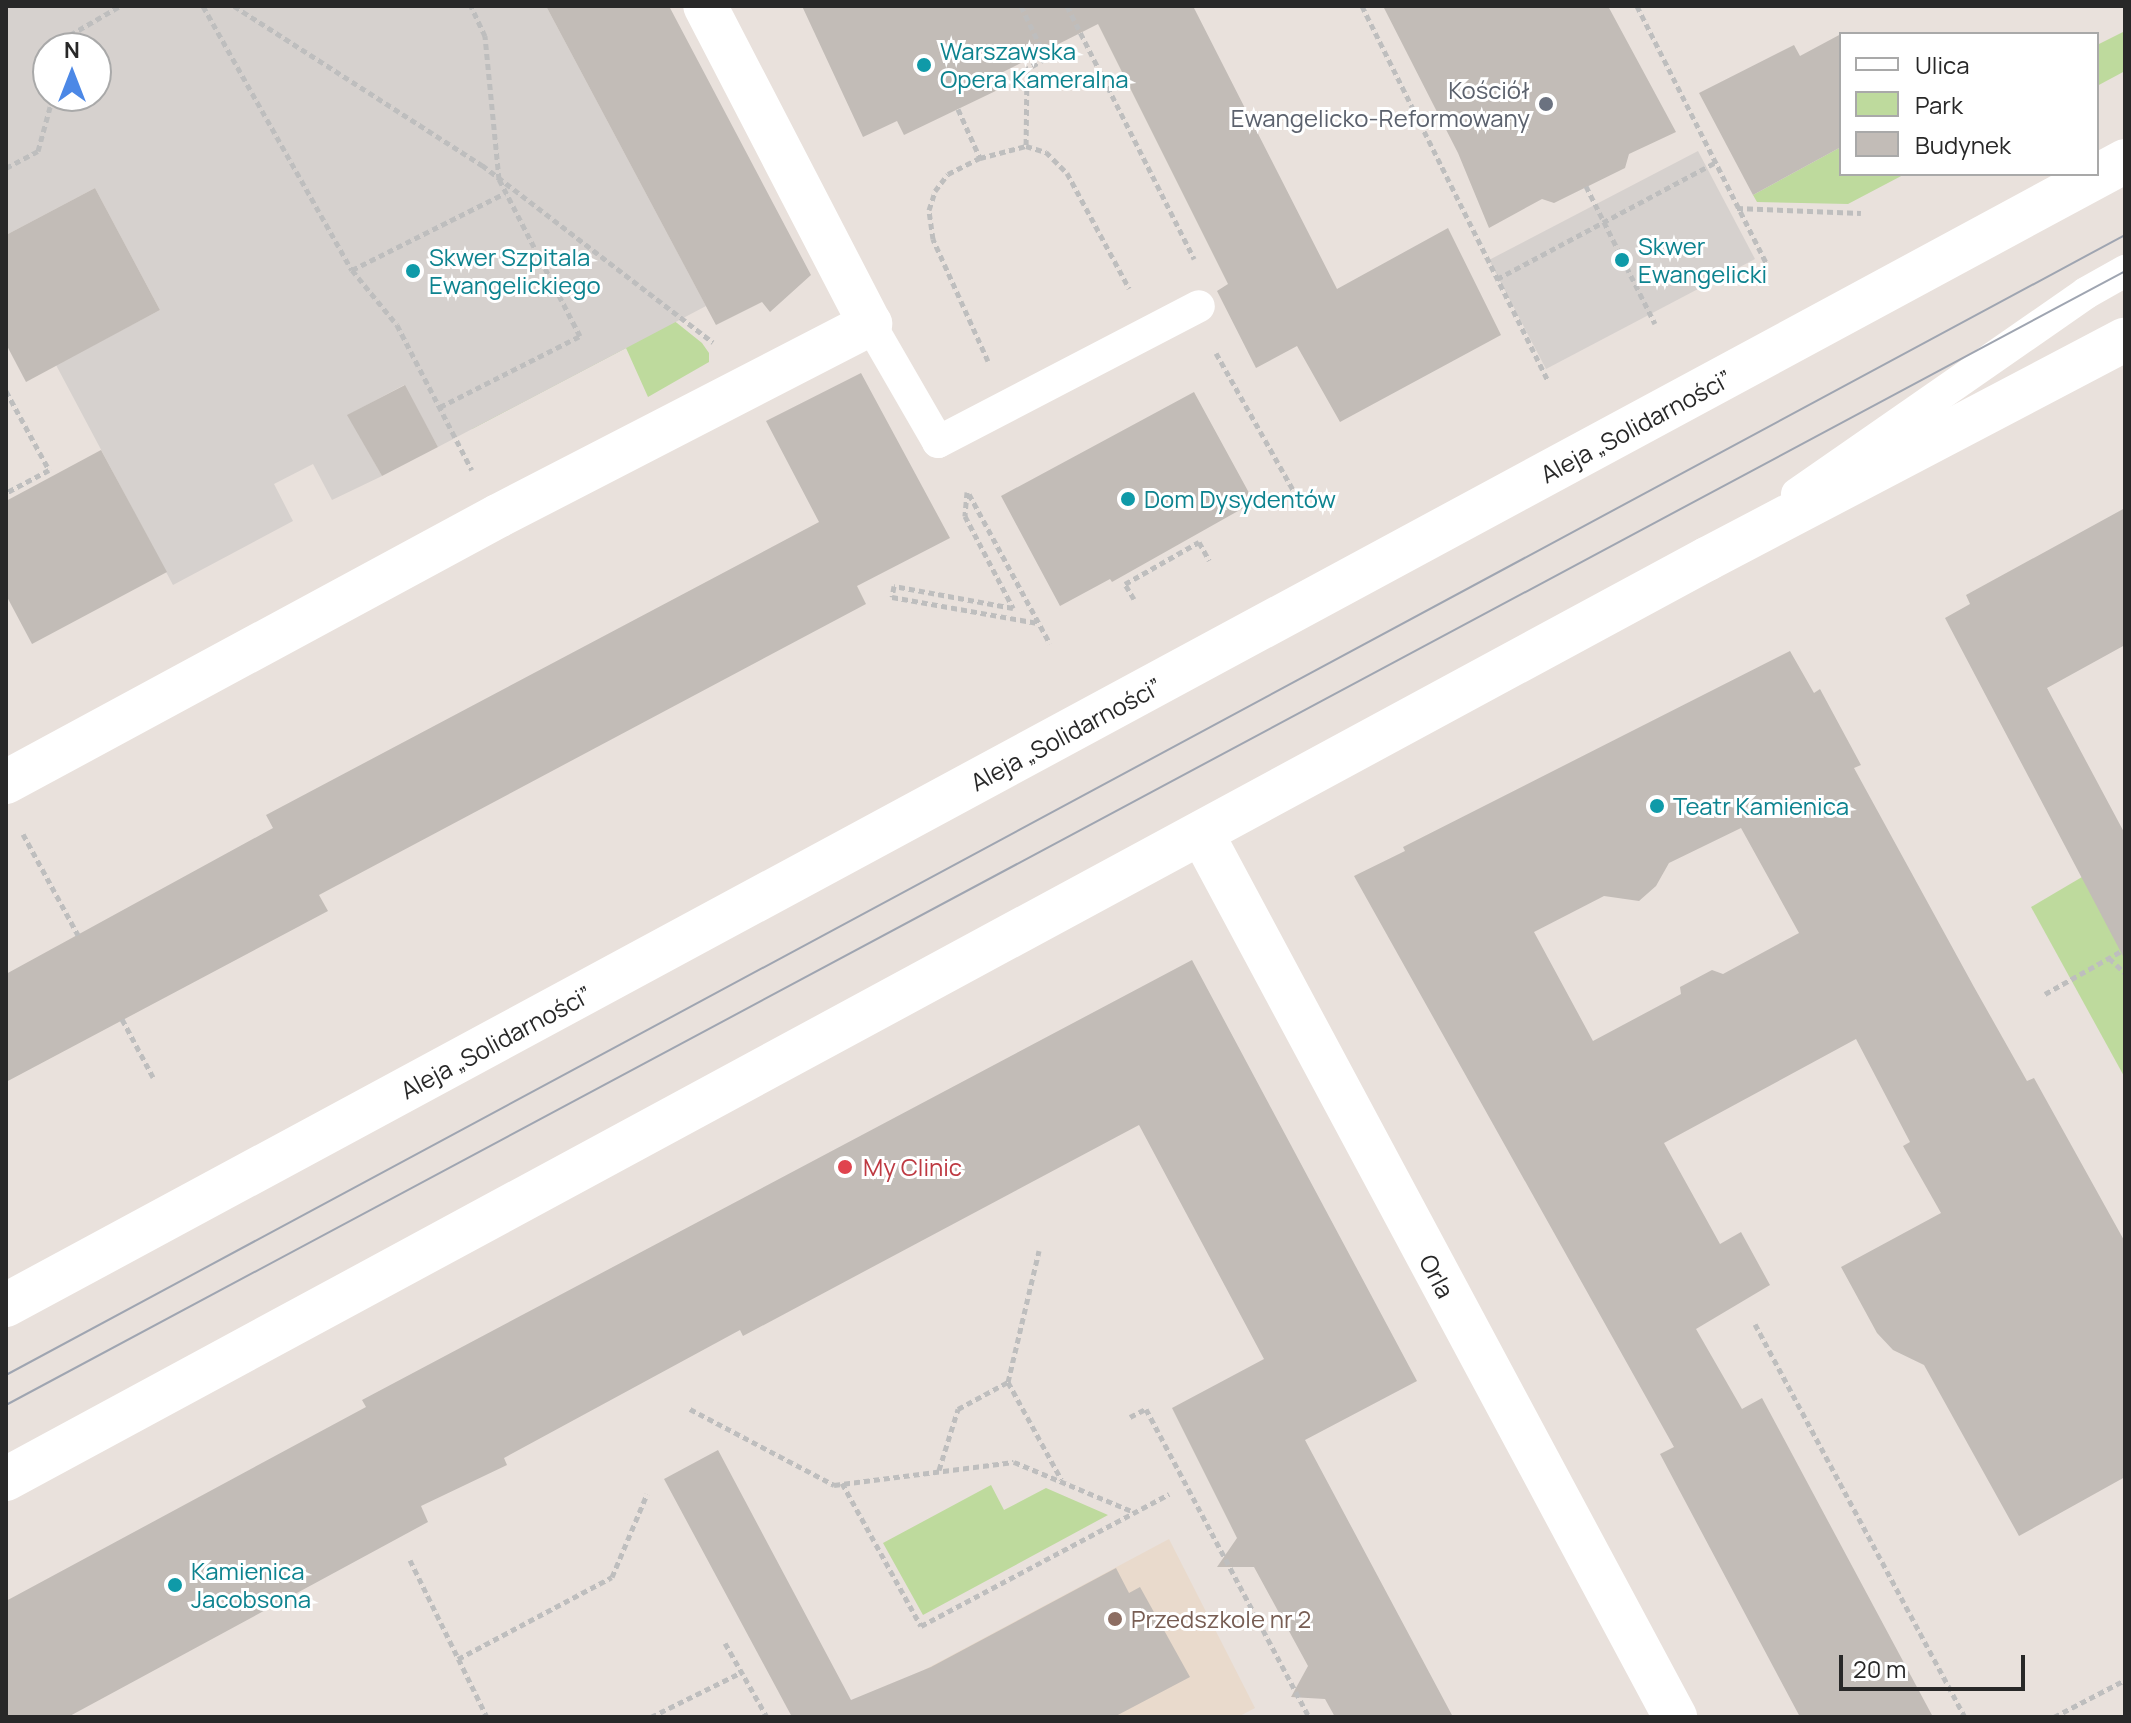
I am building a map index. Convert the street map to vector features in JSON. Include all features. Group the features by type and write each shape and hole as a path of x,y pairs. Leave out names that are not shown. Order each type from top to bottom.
{"main road":[{"path":"6,782 498,516 870,324 705,6"},
{"name":"Aleja „Solidarności”","path":"2099,175 2125,161"},
{"name":"Aleja „Solidarności”","path":"6,1305 2097,176"},
{"path":"6,1479 1707,559 2125,340"},
{"name":"Orla","path":"1202,834 1675,1717"}],"lane":[{"path":"1707,559 2073,301 2125,271"},
{"path":"870,324 938,442 1199,306"}],"path":[{"path":"75,32 120,6"},
{"path":"203,6 352,270 397,325 498,516"},
{"path":"234,6 499,179 718,345 741,391"},
{"path":"440,407 580,336 499,179 485,36 471,6"},
{"path":"1021,6 1046,58 1027,69 1026,146"},
{"path":"1067,6 1195,261 1199,306"},
{"path":"1362,6 1548,381"},
{"path":"1637,6 1767,264"},
{"path":"958,109 980,158"},
{"path":"6,168 38,151 49,112"},
{"path":"994,374 933,239 929,210 935,191 948,174 980,158 1026,146 1046,152 1067,173 1120,272"},
{"path":"1497,279 1714,163"},
{"path":"1586,186 1655,324"},
{"path":"352,270 506,193"},
{"path":"1737,208 1861,213"},
{"path":"6,391 49,470 6,493"},
{"path":"1241,393 1304,509"},
{"path":"967,492 965,516 1013,608 894,586 892,597 1038,623"},
{"path":"986,526 1050,644"},
{"path":"1134,599 1125,584 1162,559 1199,542 1209,560"},
{"path":"20,829 78,935"},
{"path":"2045,994 2125,949"},
{"path":"2109,958 2125,973"},
{"path":"122,1019 153,1077"},
{"path":"1039,1251 1008,1382 1062,1481"},
{"path":"1755,1324 1965,1717"},
{"path":"939,1471 958,1409 1008,1382"},
{"path":"690,1409 834,1485 1014,1462 1134,1512"},
{"path":"1130,1417 1146,1409 1309,1717"},
{"path":"842,1483 921,1626 1169,1494"},
{"path":"458,1659 612,1577 647,1494"},
{"path":"410,1560 487,1717"},
{"path":"725,1643 767,1717"},
{"path":"651,1717 742,1672"},
{"path":"2054,1717 2125,1680"}],"shaded area":[{"name":"Skwer Szpitala Ewangelickiego","path":"6,6 546,6 706,306 438,447 404,385 348,415 382,476 332,500 313,464 274,484 293,521 173,585 56,365 160,310 95,188 6,235"},
{"name":"Skwer Ewangelicki","path":"1698,151 1755,259 1546,369 1489,260"},
{"name":"Przedszkole nr 2","path":"1169,1539 1255,1708 1238,1717 861,1717 927,1679 924,1670"}],"green space":[{"path":"2125,31 2125,71 2099,85 2099,44"},
{"path":"1839,148 1839,176 1901,176 1848,204 1757,202 1753,195"},
{"path":"531,218 702,343 709,353 709,362 648,397 626,348 472,429"},
{"path":"2082,877 2125,885 2125,1078 2031,907"},
{"path":"991,1485 1004,1510 1046,1488 1108,1515 923,1615 883,1543"}],"building":[{"path":"546,6 669,6 811,275 770,312 762,302 716,325"},
{"path":"802,6 1193,6 1337,289 1448,228 1501,335 1340,422 1297,346 1256,368 1217,291 1228,284 1098,24 999,74 1006,86 904,135 897,121 863,137"},
{"name":"Kościół Ewangelicko-Reformowany","path":"1383,6 1608,6 1676,132 1629,154 1625,168 1554,203 1542,199 1489,228 1458,153"},
{"path":"1839,35 1839,148 1753,195 1699,93 1794,45 1800,56"},
{"path":"95,188 160,310 26,382 6,344 6,235"},
{"path":"861,373 950,538 857,586 866,604 319,895 328,911 6,1082 6,974 273,828 266,815 819,522 766,421"},
{"path":"405,385 438,447 382,476 347,415"},
{"name":"Dom Dysydentów","path":"1194,392 1254,502 1112,582 1110,579 1060,606 1001,496"},
{"path":"101,450 167,572 32,644 6,595 6,501"},
{"path":"2125,508 2125,645 2047,688 2125,834 2125,960 1945,618 1970,604 1966,595"},
{"path":"1790,651 1814,693 1820,689 1861,765 1854,768 1974,987 2027,1081 2034,1078 2125,1242 2125,1477 2019,1536 1924,1365 1893,1350 1877,1333 1841,1267 1941,1213 1903,1146 1910,1142 1856,1039 1664,1143 1720,1244 1741,1232 1770,1285 1696,1329 1742,1409 1762,1398 1933,1717 1800,1717 1660,1454 1674,1447 1354,876 1405,851 1403,847","holes":["1741,828 1799,933 1723,974 1712,970 1680,987 1681,994 1593,1041 1534,932 1604,896 1639,901 1656,886 1669,863"]},
{"path":"1192,960 1417,1381 1305,1440 1453,1717 1335,1717 1325,1699 1291,1697 1308,1666 1254,1567 1217,1567 1237,1538 1172,1408 1264,1359 1139,1125 743,1336 740,1330 504,1458 507,1465 421,1506 428,1522 68,1717 6,1717 6,1601 366,1407 362,1400"},
{"path":"718,1450 851,1700 931,1667 1116,1568 1129,1593 1140,1587 1190,1677 1114,1717 792,1717 664,1479"}],"tram line":[{"path":"6,1375 2125,235"},
{"path":"6,1405 2125,271"}],"place":[{"name":"Warszawska Opera Kameralna","path":"924,65"},
{"name":"Kościół Ewangelicko-Reformowany","path":"1546,104"},
{"name":"Skwer Ewangelicki","path":"1622,260"},
{"name":"Skwer Szpitala Ewangelickiego","path":"413,271"},
{"name":"Dom Dysydentów","path":"1128,499"},
{"name":"Teatr Kamienica","path":"1657,806"},
{"name":"My Clinic","path":"845,1167"},
{"name":"Kamienica Jacobsona","path":"175,1585"},
{"name":"Przedszkole nr 2","path":"1115,1619"}]}
